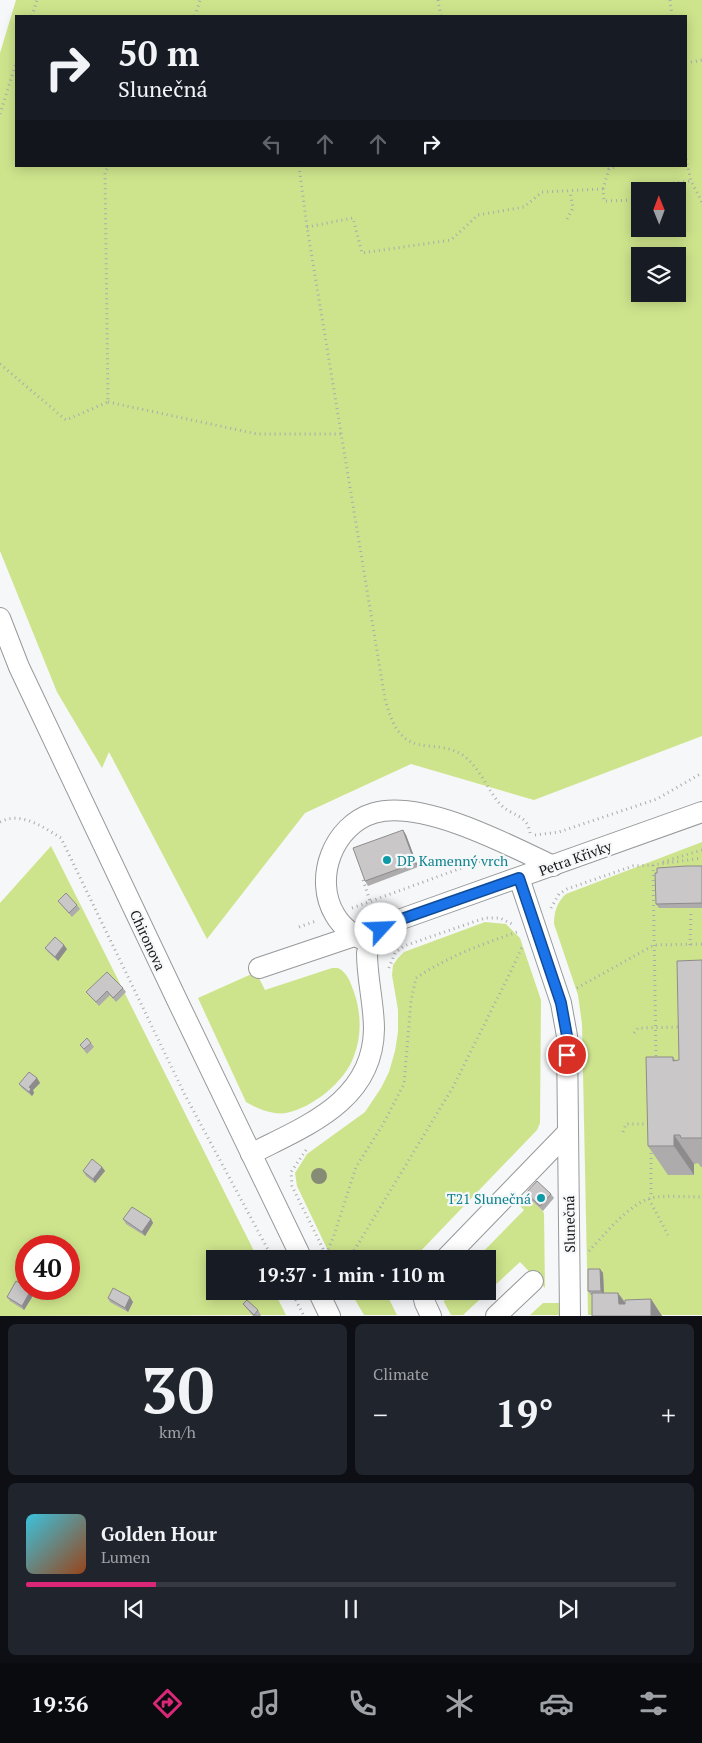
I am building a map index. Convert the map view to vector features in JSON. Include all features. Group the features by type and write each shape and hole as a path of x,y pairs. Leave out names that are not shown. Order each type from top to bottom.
{"street":[{"name":"Chironova","path":"0,618 19,667 298,1250"},
{"path":"251,1154 334,1108 347,1096 362,1075 369,1057 373,1040 373,1011 367,953 362,939 334,914 326,890 327,868 333,848 345,830 358,819 374,812 400,810 427,815 461,825 553,866"},
{"name":"Petra Křivky","path":"259,968 362,939 375,934 388,924 702,812"},
{"name":"Slunečná","path":"519,878 565,1018 567,1036 570,1316"},
{"path":"454,1250 567,1133"},
{"path":"496,1316 533,1281"},
{"path":"322,1300 330,1316"},
{"path":"424,1300 430,1316"}],"path":[{"path":"32,15 37,0"},
{"path":"195,15 200,0"},
{"path":"438,0 441,15"},
{"path":"670,0 672,15"},
{"path":"687,63 702,60"},
{"path":"0,114 15,66"},
{"path":"687,163 691,181 702,202"},
{"path":"108,167 105,172 108,402"},
{"path":"299,167 307,227 385,699 393,724 403,736 417,745 442,747 464,756 473,765 502,805 527,823 530,835"},
{"path":"615,167 609,169 603,189 604,201 631,200"},
{"path":"683,182 691,181"},
{"path":"307,227 353,218 362,254 451,240 478,215 524,207 542,192 603,189"},
{"path":"567,219 573,208 570,191"},
{"path":"0,364 66,420 108,402 257,434 342,434"},
{"path":"299,927 488,859 520,834 530,835 559,832 657,799 702,773"},
{"path":"0,822 8,818 35,821 61,838 185,1095 268,1250"},
{"path":"653,865 702,850"},
{"path":"550,910 559,894 567,889 633,866 702,858"},
{"path":"653,865 656,1066"},
{"path":"363,880 370,902"},
{"path":"690,912 690,945"},
{"path":"328,1250 356,1167 382,1126 404,1084 411,1001 416,978 432,967 477,946 521,931"},
{"path":"356,1250 453,1087 525,940"},
{"path":"573,990 654,945 702,944"},
{"path":"634,1033 638,1028 689,1026"},
{"path":"623,1132 626,1124 657,1124"},
{"path":"650,1124 650,1133"},
{"path":"650,1142 650,1198 668,1235"},
{"path":"584,1256 620,1218 650,1198 702,1197"},
{"path":"296,1300 304,1316"}],"green space":[{"path":"16,0 702,0 702,736 534,800 411,764 305,813 207,939 109,752 102,768 57,692 0,551 0,53"},
{"path":"702,842 702,1315 588,1315 582,1024 578,995 554,924 555,911 560,900 566,894"},
{"path":"51,846 253,1250 206,1250 206,1300 278,1300 286,1315 0,1316 0,903"},
{"path":"485,922 506,924 520,938 541,1000 540,1123 537,1130 422,1250 328,1250 297,1186 295,1173 307,1154 365,1112 389,1072 398,1032 398,1010 392,975 393,965 404,952"},
{"path":"332,968 341,970 350,981 358,1008 360,1024 357,1048 350,1066 335,1084 317,1100 296,1110 286,1113 275,1113 260,1109 246,1102 198,998 256,972 265,990"},
{"path":"528,1197 544,1214 545,1288 520,1262 496,1284 496,1250 485,1250 524,1210 520,1206"},
{"path":"355,1300 390,1300 397,1315 364,1315"},
{"path":"444,1300 479,1300 463,1315 451,1315"},
{"path":"543,1303 559,1303 559,1315 530,1315"}],"building":[{"name":"DP Kamenný vrch","path":"403,830 415,863 365,881 353,848"},
{"path":"702,866 702,903 656,904 655,873 657,873 657,868"},
{"path":"66,893 77,905 69,913 58,901"},
{"path":"55,937 64,945 55,957 45,948"},
{"path":"702,960 702,1138 681,1138 680,1135 674,1135 674,1146 648,1146 646,1057 673,1057 673,1061 679,1060 677,961"},
{"path":"107,972 123,988 113,998 107,991 96,1002 86,992"},
{"path":"87,1038 91,1043 84,1049 80,1045"},
{"path":"29,1072 37,1078 29,1087 31,1089 29,1092 19,1084"},
{"path":"92,1159 102,1167 93,1179 83,1171"},
{"name":"T21 Slunečná","path":"537,1181 551,1194 540,1206 526,1193"},
{"path":"132,1207 151,1219 142,1232 123,1219"},
{"path":"588,1269 600,1269 601,1291 588,1291"},
{"path":"15,1283 15,1300 25,1300 22,1306 7,1297"},
{"path":"113,1288 130,1297 125,1308 108,1298"},
{"path":"592,1293 618,1293 619,1304 625,1304 625,1300 651,1299 651,1316 592,1316"},
{"path":"247,1300 258,1310 254,1315 243,1304"}],"place":[{"name":"DP Kamenný vrch","path":"387,860"},
{"name":"T21 Slunečná","path":"541,1198"}],"route":[{"path":"381,929 393,922 519,878 561,1003 565,1018 567,1055"}]}
